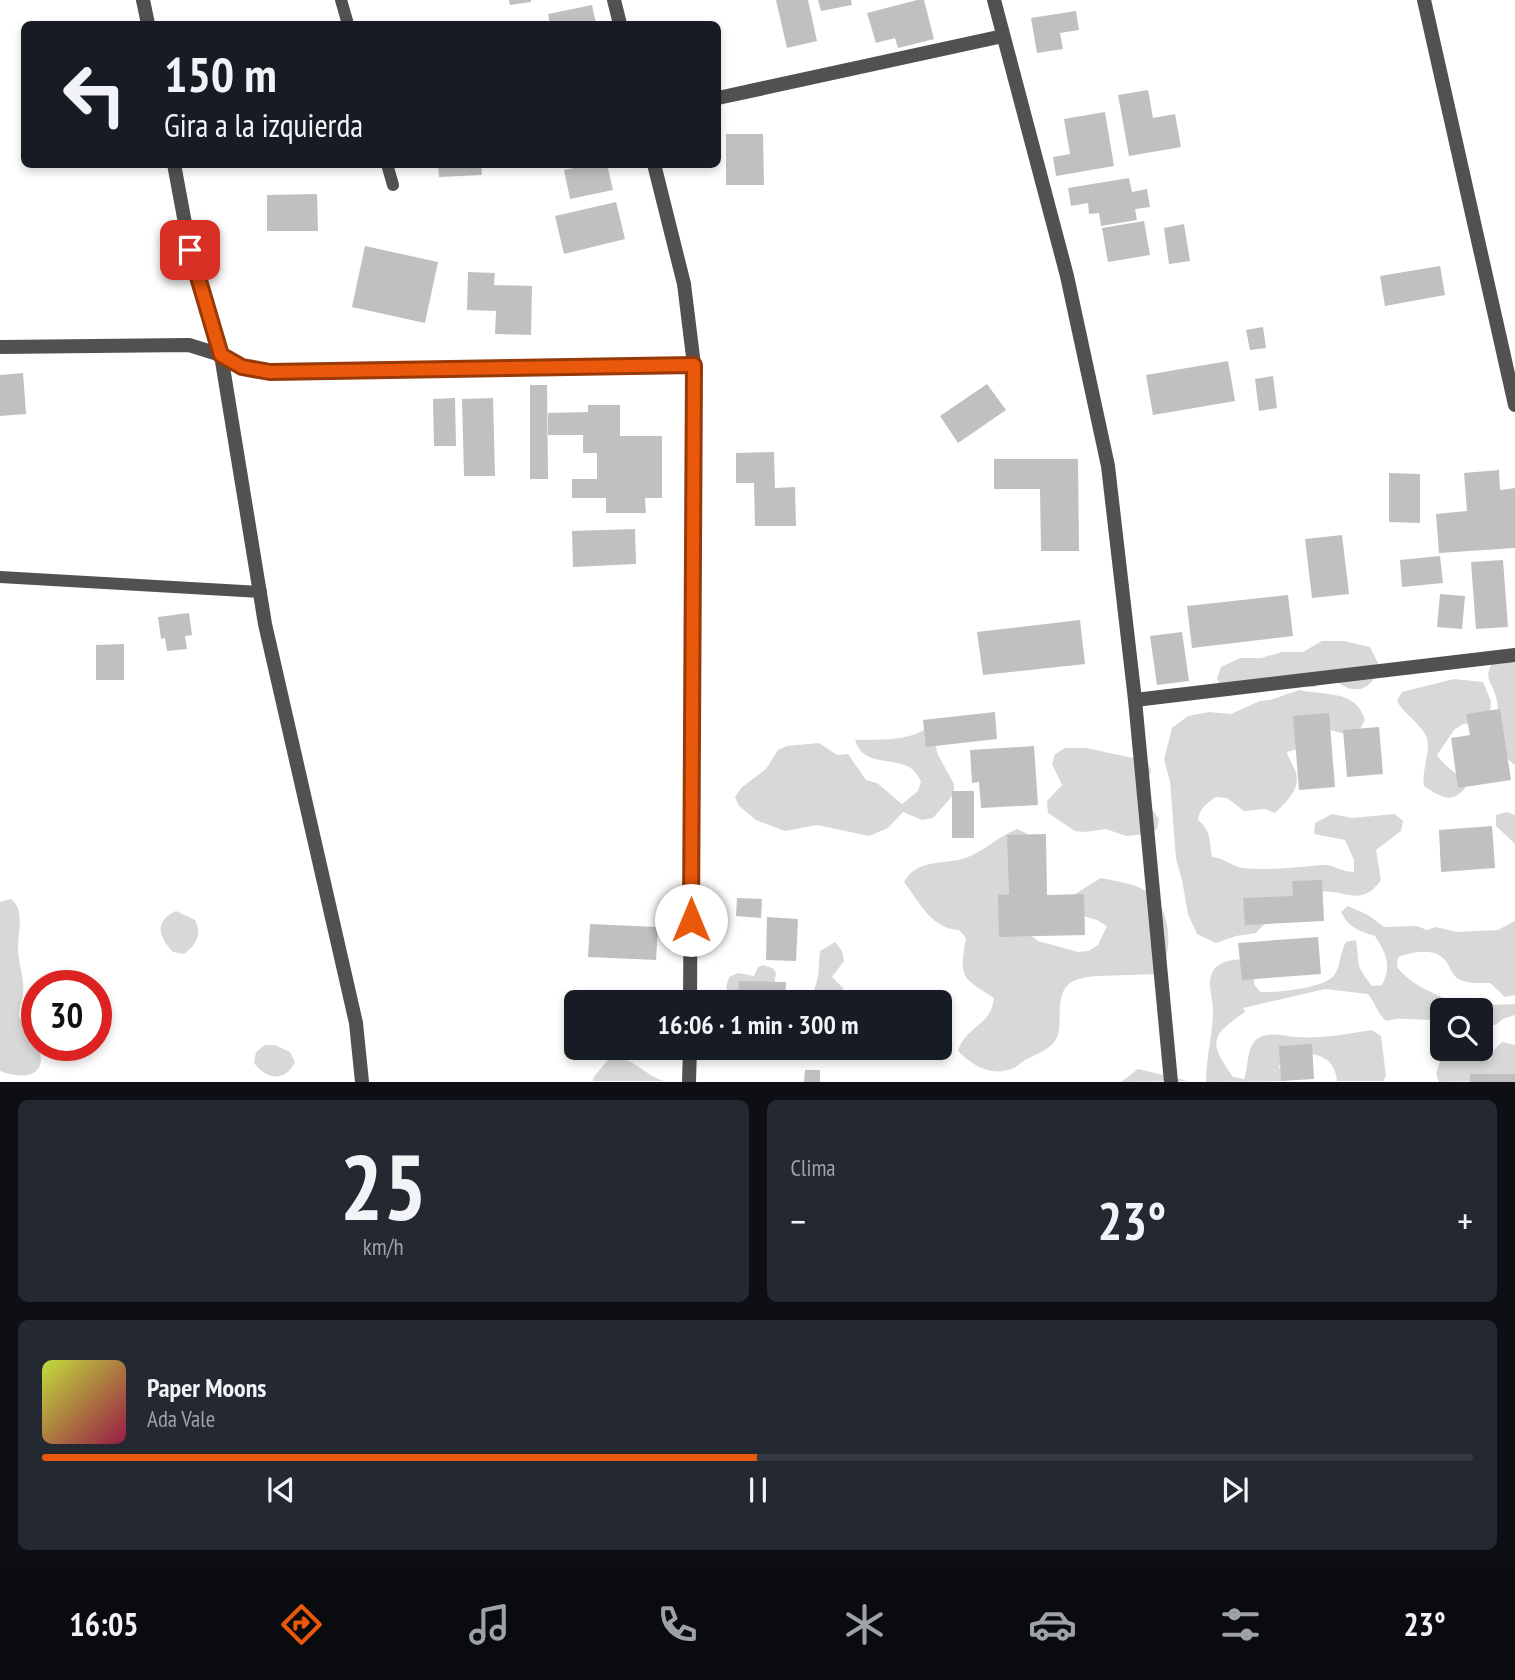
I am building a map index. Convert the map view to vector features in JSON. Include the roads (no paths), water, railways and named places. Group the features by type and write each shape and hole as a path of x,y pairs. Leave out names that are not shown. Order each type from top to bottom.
{"street":[{"path":"143,0 147,21"},
{"path":"614,0 619,21"},
{"path":"994,0 1067,276 1108,466 1135,700 1171,1082"},
{"path":"1424,0 1515,405"},
{"path":"721,97 1003,36"},
{"path":"175,168 190,250 221,355 265,624 356,1023 362,1082"},
{"path":"655,168 684,284 694,365 690,990"},
{"path":"0,347 189,345 221,355 242,367 270,372 694,365"},
{"path":"1135,700 1515,656"},
{"path":"690,1060 690,1082"}],"lane":[{"path":"341,0 347,21"},
{"path":"388,168 393,185"},
{"path":"0,577 261,592"}]}
